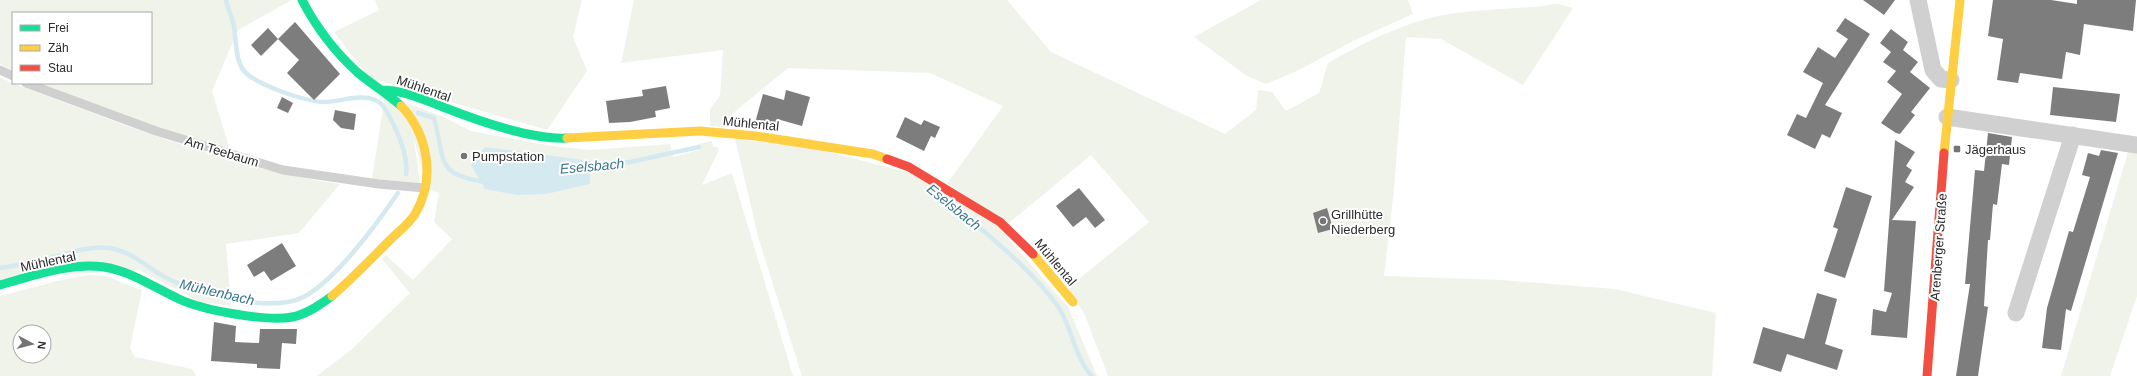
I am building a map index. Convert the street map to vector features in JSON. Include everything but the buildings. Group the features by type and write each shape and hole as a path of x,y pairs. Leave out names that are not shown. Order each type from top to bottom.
{"street":[{"name":"Mühlental","path":"0,285 74,267 103,267 133,276 169,295 205,308 276,318 294,316 311,311 323,303 409,221 418,208 425,188 426,161 421,136 415,123 401,104 358,72 331,45 321,33 302,0"},
{"path":"1918,0 1933,70 1936,76 1941,79 1950,80"},
{"name":"Arenberger Straße","path":"1927,376 1950,80 1960,0"},
{"name":"Mühlental","path":"382,90 397,90 482,122 554,139 700,131 756,136 873,154 909,167 1000,222 1024,244 1073,302"},
{"path":"1947,118 2137,145"},
{"path":"2016,313 2073,135"}],"lane":[{"path":"0,70 12,76"},
{"name":"Am Teebaum","path":"29,84 156,131 283,170 379,184 425,188"}],"shaded area":[{"path":"0,0 292,0 238,30 212,91 230,150 156,128 40,84 152,84 152,12 12,12 12,70 0,64"},
{"path":"375,0 582,0 573,37 587,71 547,130 369,78 334,32 379,10"},
{"path":"634,0 1007,0 1051,52 1225,134 1256,110 1258,90 1272,92 1286,111 1319,93 1328,63 1369,41 1398,28 1454,13 1534,7 1553,4 1560,4 1573,8 1523,85 1441,39 1406,37 1394,189 1384,276 1501,280 1615,289 1716,313 1712,376 1108,376 1084,313 1068,288 1149,222 1091,155 1009,223 947,184 1003,106 930,73 788,68 732,114 731,127 710,126 710,109 720,96 723,50 621,63"},
{"path":"1261,0 1408,0 1413,14 1355,40 1297,71 1266,84 1247,76 1194,37"},
{"path":"0,77 12,84 174,142 257,167 299,177 340,184 299,233 226,244 231,306 200,302 139,270 0,279"},
{"path":"385,95 412,126 420,183 372,179"},
{"path":"404,102 444,117 471,131 552,146 590,150 670,144 673,157 699,150 698,144 712,141 713,147 718,147 719,150 702,185 732,173 793,376 317,376 352,349 410,293 382,259 386,255 413,280 452,239 434,222 439,193 428,190","holes":["546,156 591,161 590,184"]},
{"path":"735,139 813,148 918,175 997,226 1068,307 1097,376 802,376 759,240"},
{"path":"485,147 591,161 590,184 546,194 517,195 485,189 471,165"},
{"path":"2129,149 2137,150 2137,296 2110,376 2061,376"},
{"path":"88,275 105,276 142,290 130,348 135,357 192,369 196,376 0,376 0,296 53,282"}],"waterway":[{"name":"Mühlenbach","path":"226,0 234,26 238,58 242,68 247,74 267,86 306,99 331,102 352,98 366,98 379,102 389,115 400,140 405,157 406,174"},
{"name":"Eselsbach","path":"418,113 434,118 442,155 445,164 450,170 458,175 470,179 487,182"},
{"name":"Eselsbach","path":"586,166 630,162 699,147"},
{"name":"Mühlenbach","path":"0,268 42,260 84,249 102,247 119,250 167,278 203,292 235,300 282,303 296,300 309,294 338,269 366,237 398,193"},
{"name":"Eselsbach","path":"957,208 1010,254 1046,291 1057,305 1067,323 1081,360 1092,376"}],"traffic: fast":[{"path":"302,0 319,29 341,56 357,72 401,106"},
{"path":"381,90 389,90 412,96 471,118 504,128 538,136 567,138"},
{"path":"0,285 64,268 78,266 104,267 124,272 189,303 218,311 267,318 298,316 313,309 332,296"}],"traffic: slow":[{"path":"1944,153 1960,0"},
{"path":"332,296 407,225 413,218 422,200 427,172 423,143 418,130 401,106"},
{"path":"567,138 700,131 756,136 873,154 887,159"},
{"path":"1033,254 1073,302"}],"traffic: jam":[{"path":"1927,376 1944,153"},
{"path":"887,159 909,167 1000,222 1033,254"}],"place":[{"name":"Jägerhaus","path":"1957,149"},
{"name":"Pumpstation","path":"464,156"},
{"name":"Grillhütte Niederberg","path":"1323,221"}]}
